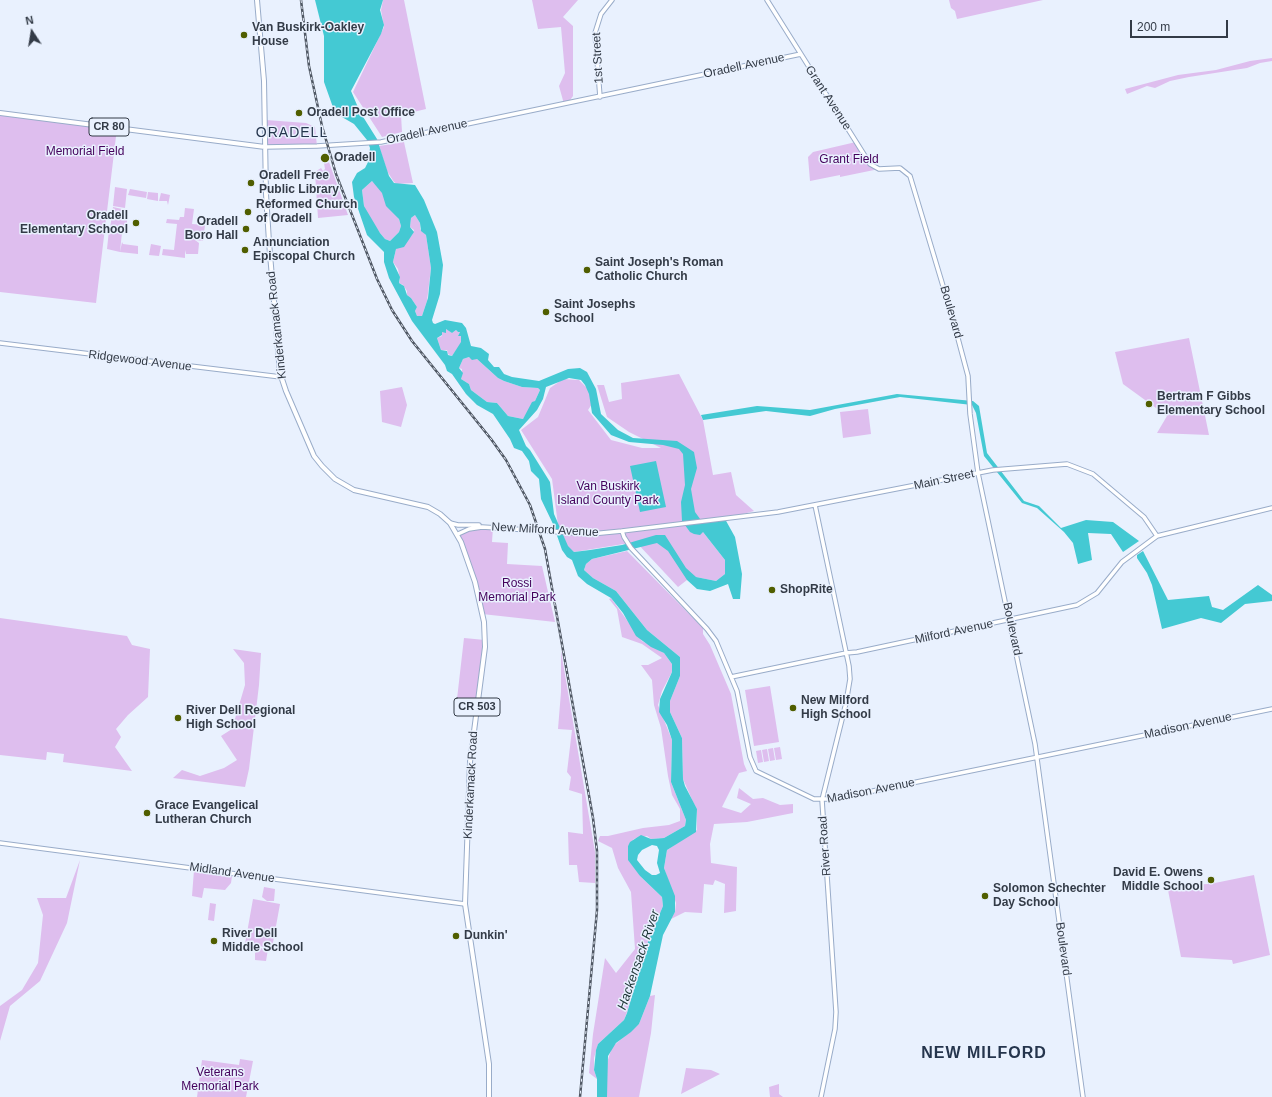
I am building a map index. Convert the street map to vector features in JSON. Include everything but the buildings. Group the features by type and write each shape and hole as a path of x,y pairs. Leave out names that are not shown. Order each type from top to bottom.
{"main road":[{"name":"Kinderkamack Road","path":"257,0 264,81 266,194 281,377 312,451 317,460 329,474 354,490 428,507 440,514 450,523 458,534 475,582 486,630 470,762 464,904 489,1064 489,1097"},
{"name":"Oradell Avenue","path":"0,113 265,147"}],"street":[{"name":"1st Street","path":"600,97 595,33 601,14 612,0"},
{"name":"Grant Avenue","path":"767,0 870,164 879,169 897,168 905,170"},
{"name":"Oradell Avenue","path":"265,147 367,144 380,142 801,54"},
{"name":"Boulevard","path":"905,170 910,176 956,330 968,376 969,406 978,473 1038,757 1083,1097"},
{"name":"Ridgewood Avenue","path":"0,343 281,377"},
{"name":"Main Street","path":"705,521 750,516 815,505 993,470 1067,464 1093,474 1144,517 1157,536"},
{"name":"River Road","path":"815,505 850,673 849,690 822,800 836,1012 835,1029 820,1097"},
{"name":"Milford Avenue","path":"731,677 1067,608 1084,602 1103,588 1122,562 1157,536 1272,508"},
{"name":"New Milford Avenue","path":"458,534 469,529 486,527 583,534 705,521"},
{"path":"450,523 486,527"},
{"name":"Madison Avenue","path":"622,531 633,550 712,634 741,702 750,757 756,771 812,798 822,800 1272,709"},
{"name":"Midland Avenue","path":"0,843 464,904"}],"green space":[{"path":"383,0 404,0 426,109 401,115 402,132 382,137 353,92 384,27 381,10"},
{"path":"532,0 578,0 563,17 573,26 573,96 568,103 564,104 559,86 565,73 561,27 538,29"},
{"path":"949,0 1043,0 957,19 955,11 951,8"},
{"path":"1272,58 1272,61 1260,63 1247,68 1170,81 1155,88 1147,86 1127,94 1125,89 1178,75 1216,70 1250,61"},
{"name":"Memorial Field","path":"0,113 117,128 96,303 0,292"},
{"path":"266,120 306,123 315,127 317,146 265,147"},
{"path":"404,142 413,183 397,184 387,171 379,146"},
{"name":"Grant Field","path":"856,142 868,161 879,169 810,181 808,157 813,152"},
{"path":"329,162 348,215 318,218 315,172 321,168 323,171 325,169 324,163"},
{"path":"372,181 380,188 399,219 401,226 399,232 390,241 385,239 380,233 367,214 364,206 362,190"},
{"path":"115,187 127,189 125,208 113,206"},
{"path":"130,189 147,192 146,198 128,195"},
{"path":"148,192 158,193 158,201 147,199"},
{"path":"161,193 170,195 168,205 167,201 159,201"},
{"path":"113,207 122,209 127,215 127,224 122,229 110,229"},
{"path":"185,208 194,209 192,224 205,225 203,241 195,240 199,243 198,254 186,254 185,250 185,258 162,255 163,249 174,250 177,224 166,223 167,219 179,220 180,217 184,217"},
{"path":"415,215 420,223 420,229 426,235 431,268 427,301 422,316 417,316 415,311 417,307 407,295 407,291 403,285 399,283 400,280 398,269 393,262 396,249 412,235 414,230 410,227 411,218"},
{"path":"109,230 122,232 120,252 107,249"},
{"path":"122,242 123,244 138,246 138,254 120,252"},
{"path":"151,244 161,246 159,256 149,255"},
{"path":"447,329 452,333 456,330 460,332 458,336 461,336 462,342 452,356 448,354 447,350 441,350 437,338 442,336 442,332 446,332 445,330"},
{"path":"1189,338 1209,435 1157,433 1167,416 1123,384 1115,352"},
{"path":"469,357 477,359 498,378 504,381 522,387 538,388 540,390 535,401 523,419 508,416 497,403 487,402 471,390 469,384 461,379 462,369 459,368 463,359"},
{"name":"Van Buskirk Island County Park","path":"679,374 703,420 713,475 731,472 736,495 754,511 725,519 703,532 725,560 725,574 716,581 696,577 687,580 678,587 636,542 574,552 566,546 558,525 552,479 521,430 538,417 550,388 563,379 579,380 592,393 592,404 588,410 611,440 642,448 661,448 629,432 607,417 597,385 604,385 609,402 622,399 621,383"},
{"path":"402,387 407,405 401,427 382,422 380,391"},
{"path":"868,409 871,434 843,438 840,412"},
{"name":"Rossi Memorial Park","path":"493,527 492,542 508,543 507,564 542,566 555,622 482,614 475,582 458,534 465,531"},
{"path":"627,551 703,628 703,634 710,645 731,694 744,764 747,771 739,773 722,807 741,813 751,804 737,798 739,788 753,799 763,798 780,805 793,804 793,813 747,822 714,824 710,844 711,863 737,867 736,911 724,913 725,884 715,880 713,885 704,884 702,913 685,912 671,919 675,912 676,903 664,868 667,850 697,830 697,809 683,779 682,738 670,712 670,701 680,676 680,657 647,630 616,591 593,578 584,570 586,564 592,559"},
{"path":"611,598 642,641 664,653 672,664 672,672 662,691 658,705 672,740 671,782 686,820 685,826 664,838 651,839 647,836 634,839 628,846 640,876 662,897 663,906 648,942 624,1020 598,1044 594,1058 594,1070 597,1079 589,1073 593,1034 605,958 616,973 635,949 631,892 618,868 612,848 598,841 600,836 608,836 643,828 669,825 680,821 680,809 672,795 668,776 661,728 654,705 652,680 641,665 648,665 662,658 642,644 622,637 617,609 609,599"},
{"path":"0,618 127,636 132,645 150,649 148,697 128,715 116,729 121,737 115,747 132,771 63,762 64,754 47,752 46,760 0,755"},
{"path":"464,638 485,640 478,701 457,699"},
{"path":"233,649 261,653 259,685 249,769 245,787 173,778 182,770 200,776 224,768 237,760 221,736 232,729 245,685 244,663"},
{"path":"561,651 595,852 595,883 579,882 577,865 569,865 568,832 583,834 582,794 569,790 571,777 567,772 572,730 558,729 561,692"},
{"path":"770,686 779,742 754,746 745,690"},
{"path":"780,747 782,759 776,760 774,748"},
{"path":"773,748 775,760 770,761 768,749"},
{"path":"767,749 769,761 764,762 762,750"},
{"path":"761,750 763,762 758,763 756,751"},
{"path":"80,860 67,923 40,981 10,1006 0,1041 0,1006 22,990 38,963 43,915 37,898 66,898"},
{"path":"194,870 232,876 231,883 225,890 204,888 202,898 192,896"},
{"path":"1254,875 1270,955 1233,964 1232,960 1181,957 1167,885 1210,884"},
{"path":"264,887 275,889 274,901 267,901 262,897"},
{"path":"253,899 280,904 272,948 245,944"},
{"path":"210,903 216,904 214,921 208,920"},
{"path":"262,948 268,949 266,961 255,960 255,953"},
{"path":"655,995 651,1033 639,1097 607,1097 606,1066 612,1047 639,1024 650,996"},
{"name":"Veterans Memorial Park","path":"240,1059 253,1061 246,1097 197,1097 202,1060 239,1065"},
{"path":"686,1068 711,1070 720,1074 681,1094"},
{"path":"779,1084 779,1094 783,1097 770,1097 769,1087"}],"water":[{"path":"315,0 383,0 380,10 384,25 381,34 351,91 360,112 377,139 389,176 394,183 415,185 424,200 437,232 443,265 440,294 432,320 433,323 435,324 445,320 462,323 466,328 471,346 481,348 489,354 488,360 494,367 499,367 504,374 512,377 539,381 568,369 580,368 587,372 596,389 601,414 618,430 633,438 677,441 694,452 697,468 691,489 695,512 703,523 725,519 735,537 742,574 740,599 733,599 728,584 710,591 697,589 687,580 668,551 657,543 592,559 586,564 584,570 593,578 616,591 647,630 680,657 680,676 670,701 670,712 682,738 683,779 697,809 696,832 667,850 664,868 675,896 675,912 663,935 650,996 639,1024 616,1043 608,1056 607,1097 597,1097 597,1079 594,1070 596,1050 598,1044 624,1020 648,942 663,906 662,897 640,876 628,860 628,846 630,842 641,835 651,839 664,838 685,826 686,820 671,782 672,740 667,725 659,712 660,699 672,672 672,664 664,653 651,647 636,636 623,613 611,598 587,584 578,576 572,560 567,557 562,550 553,524 541,499 539,479 531,471 529,461 522,451 514,448 510,439 493,414 477,405 466,394 452,374 447,371 445,365 412,321 389,278 384,262 384,252 367,235 354,197 352,182 357,173 365,168 368,162 370,148 367,140 354,124 335,113 324,82 324,36","holes":["372,181 382,193 386,206 399,219 401,226 399,232 390,241 385,239 380,233 364,206 362,190","415,215 420,223 421,231 426,235 431,268 428,298 422,316 417,316 415,311 417,307 407,295 404,286 399,283 400,277 393,262 396,249 404,247 414,232 410,227 411,218","446,329 452,333 456,330 460,332 458,336 461,336 461,342 452,356 448,355 447,351 441,350 437,338 442,335 442,332 446,333","469,357 472,360 477,359 498,378 504,381 522,387 538,388 540,390 535,401 532,402 523,419 508,416 497,403 487,402 471,390 469,384 461,379 463,373 459,368 463,359","569,378 581,380 589,394 592,413 611,435 629,442 663,445 679,449 683,454 685,485 681,502 682,521 690,532 700,535 703,532 725,560 725,574 716,581 696,577 686,568 665,535 656,535 622,545 574,552 568,546 554,514 550,482 526,446 519,430 537,410 543,399 546,387","652,845 657,846 659,850 657,863 660,873 652,875 645,870 637,860 638,855 642,850"]},
{"path":"897,394 973,401 979,406 987,453 1024,501 1039,506 1061,528 1086,520 1113,522 1139,541 1123,552 1111,534 1088,533 1092,560 1078,564 1073,543 1064,532 1037,508 1022,503 984,456 976,413 972,405 900,397 835,409 810,416 766,411 703,420 701,415 757,406 810,410"},
{"path":"656,461 666,507 640,512 630,466"},
{"path":"1143,551 1168,600 1209,596 1212,607 1223,610 1258,585 1272,595 1272,601 1245,604 1221,623 1201,618 1162,629 1152,585 1147,573 1137,558 1137,555"}],"railway":[{"path":"301,0 309,66 322,126 336,174 377,279 392,310 412,341 491,439 506,460 530,505 545,549 593,818 597,851 597,910 580,1097"}],"place":[{"name":"Van Buskirk-Oakley House","path":"244,35"},
{"name":"Oradell Post Office","path":"299,113"},
{"name":"Oradell","path":"325,158"},
{"name":"Oradell Free Public Library","path":"251,183"},
{"name":"Reformed Church of Oradell","path":"248,212"},
{"name":"Oradell Elementary School","path":"136,223"},
{"name":"Oradell Boro Hall","path":"246,229"},
{"name":"Annunciation Episcopal Church","path":"245,250"},
{"name":"Saint Joseph's Roman Catholic Church","path":"587,270"},
{"name":"Saint Josephs School","path":"546,312"},
{"name":"Bertram F Gibbs Elementary School","path":"1149,404"},
{"name":"ShopRite","path":"772,590"},
{"name":"New Milford High School","path":"793,708"},
{"name":"River Dell Regional High School","path":"178,718"},
{"name":"Grace Evangelical Lutheran Church","path":"147,813"},
{"name":"David E. Owens Middle School","path":"1211,880"},
{"name":"Solomon Schechter Day School","path":"985,896"},
{"name":"Dunkin'","path":"456,936"},
{"name":"River Dell Middle School","path":"214,941"}],"district":[{"name":"ORADELL","path":"292,133"},
{"name":"NEW MILFORD","path":"984,1054"}],"water label":[{"name":"Hackensack River","path":"639,960"}]}
